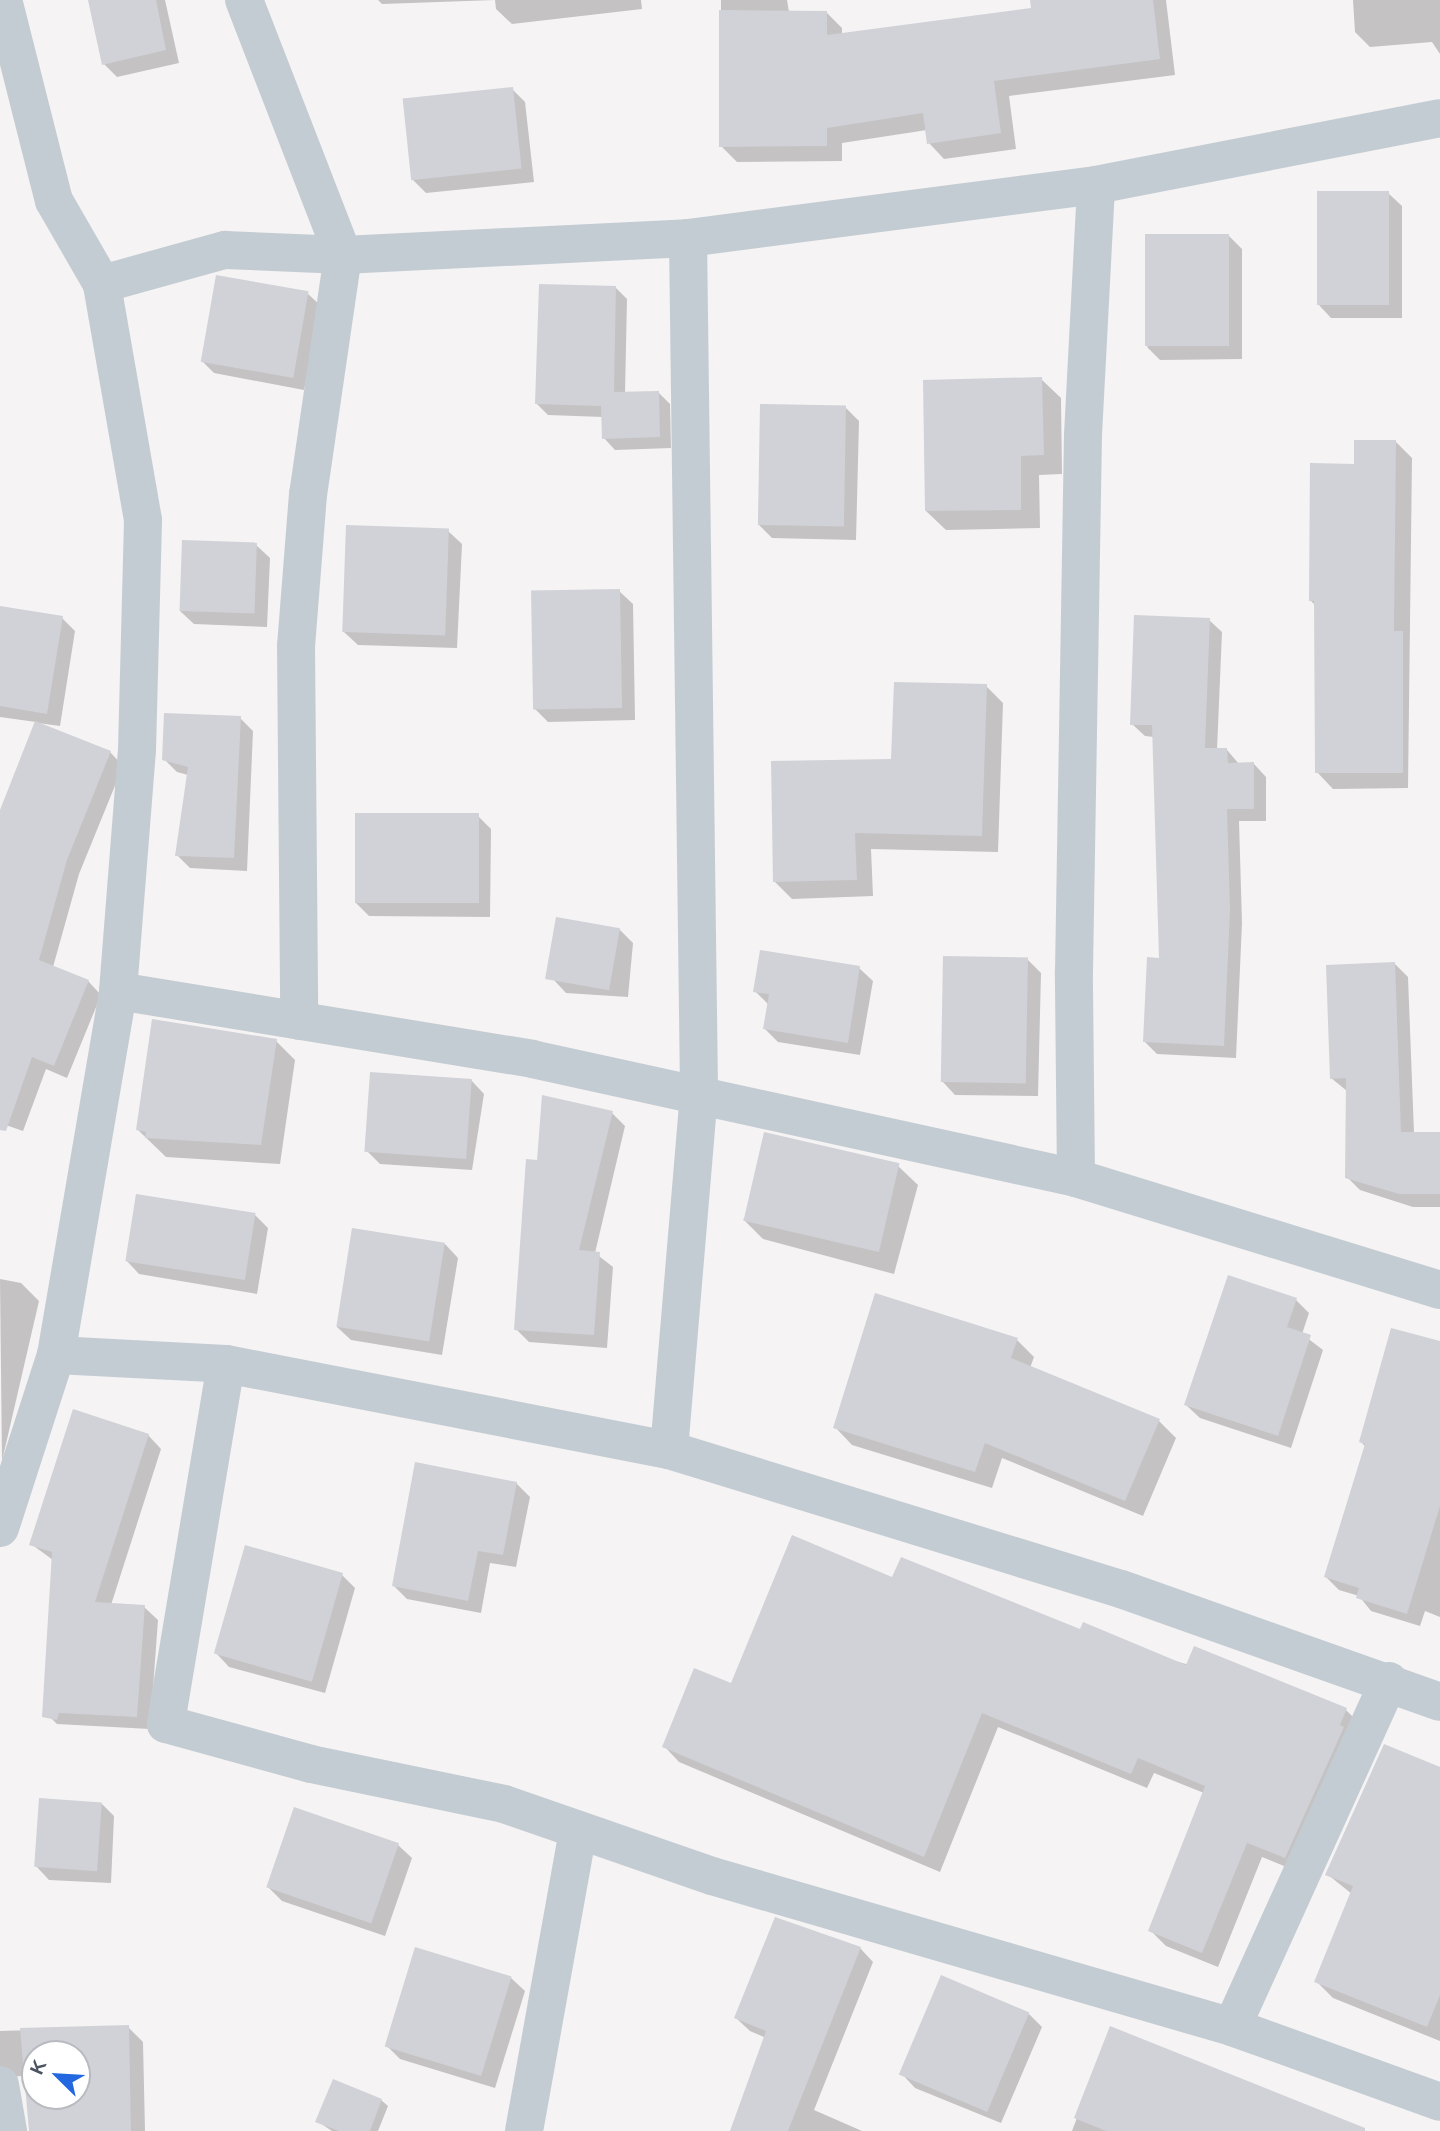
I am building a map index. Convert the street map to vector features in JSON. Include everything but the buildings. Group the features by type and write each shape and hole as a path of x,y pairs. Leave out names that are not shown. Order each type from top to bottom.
{"street":[{"path":"0,1528 56,1355 118,991 136,750 143,520 102,284 54,201 3,0"},
{"path":"244,0 343,255 308,494 296,646 299,1021"},
{"path":"102,284 225,250 343,255 688,238 1096,185 1440,118"},
{"path":"1076,1178 1074,971 1083,435 1096,185"},
{"path":"669,1450 699,1093 688,238"},
{"path":"118,991 532,1059 699,1093 1076,1178 1440,1290"},
{"path":"56,1355 226,1364 669,1450 1121,1589 1389,1681 1440,1702"},
{"path":"226,1364 166,1724 311,1764 504,1804 712,1876 1233,2027 1440,2102"},
{"path":"1233,2027 1389,1681"},
{"path":"524,2131 578,1830"},
{"path":"0,2085 8,2131"}]}
